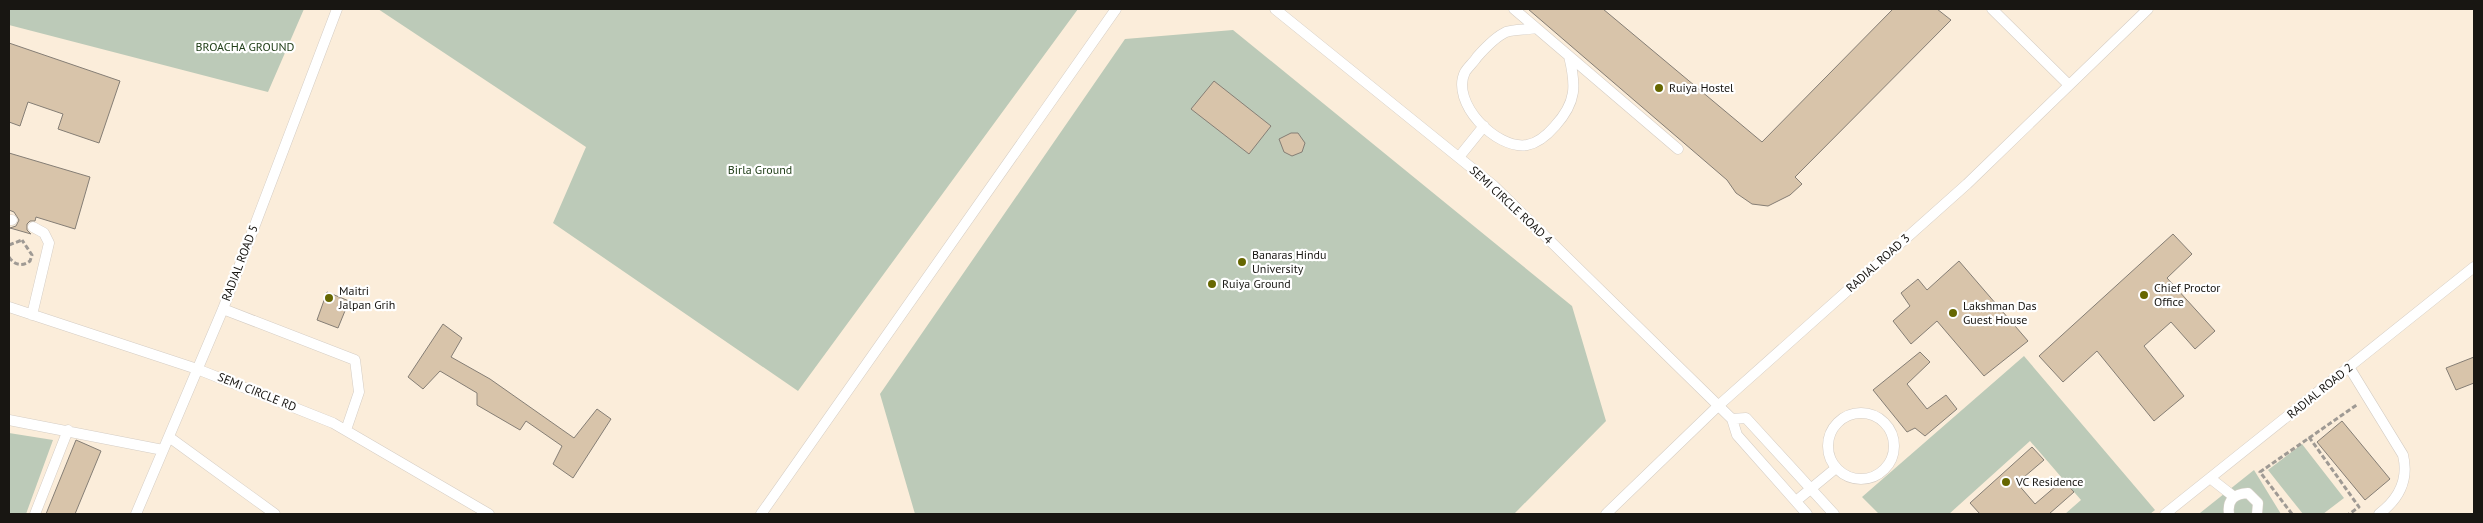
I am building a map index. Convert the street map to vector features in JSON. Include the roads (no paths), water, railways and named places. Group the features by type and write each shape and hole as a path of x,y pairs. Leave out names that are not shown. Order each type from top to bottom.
{"lane":[{"name":"RADIAL ROAD 5","path":"136,514 223,309 337,9"},
{"path":"761,514 1116,9"},
{"name":"SEMI CIRCLE ROAD 4","path":"1275,9 1494,186 1732,419 1737,435 1807,514"},
{"path":"1514,9 1536,28 1554,38 1569,56 1678,150"},
{"path":"1992,9 2068,85"},
{"name":"RADIAL ROAD 3","path":"1606,514 1718,406 1967,184 2148,9"},
{"path":"1536,28 1507,32 1485,47 1465,72 1462,91 1473,117 1508,142 1527,145 1548,134 1561,120 1572,97 1575,81 1569,56"},
{"path":"1459,157 1484,126"},
{"path":"32,315 49,243 44,233 34,226"},
{"name":"RADIAL ROAD 2","path":"2165,514 2474,267"},
{"name":"SEMI CIRCLE RD","path":"9,307 197,369 334,423 489,514"},
{"path":"223,309 354,360 359,392 346,430"},
{"path":"2349,367 2404,455 2406,468 2400,493 2379,514"},
{"path":"1857,412 1877,417 1885,423 1893,437 1893,453 1883,471 1874,476 1859,479 1844,474 1836,468 1827,449 1832,429 1838,420 1857,412"},
{"name":"SEMI CIRCLE ROAD 4","path":"1732,419 1746,418 1834,514"},
{"path":"9,420 164,450"},
{"path":"34,514 68,430"},
{"path":"169,437 275,514"},
{"path":"1796,501 1836,468"},
{"path":"2210,478 2233,496"},
{"path":"2229,514 2228,505 2233,496 2238,494 2248,494 2258,503 2257,514"}],"place":[{"name":"Ruiya Hostel","path":"1659,88"},
{"name":"Banaras Hindu University","path":"1242,262"},
{"name":"Ruiya Ground","path":"1212,284"},
{"name":"Chief Proctor Office","path":"2144,295"},
{"name":"Maitri Jalpan Grih","path":"329,298"},
{"name":"Lakshman Das Guest House","path":"1953,313"},
{"name":"VC Residence","path":"2006,482"}],"park label":[{"name":"BROACHA GROUND","path":"245,47"},
{"name":"Birla Ground","path":"760,170"}]}
